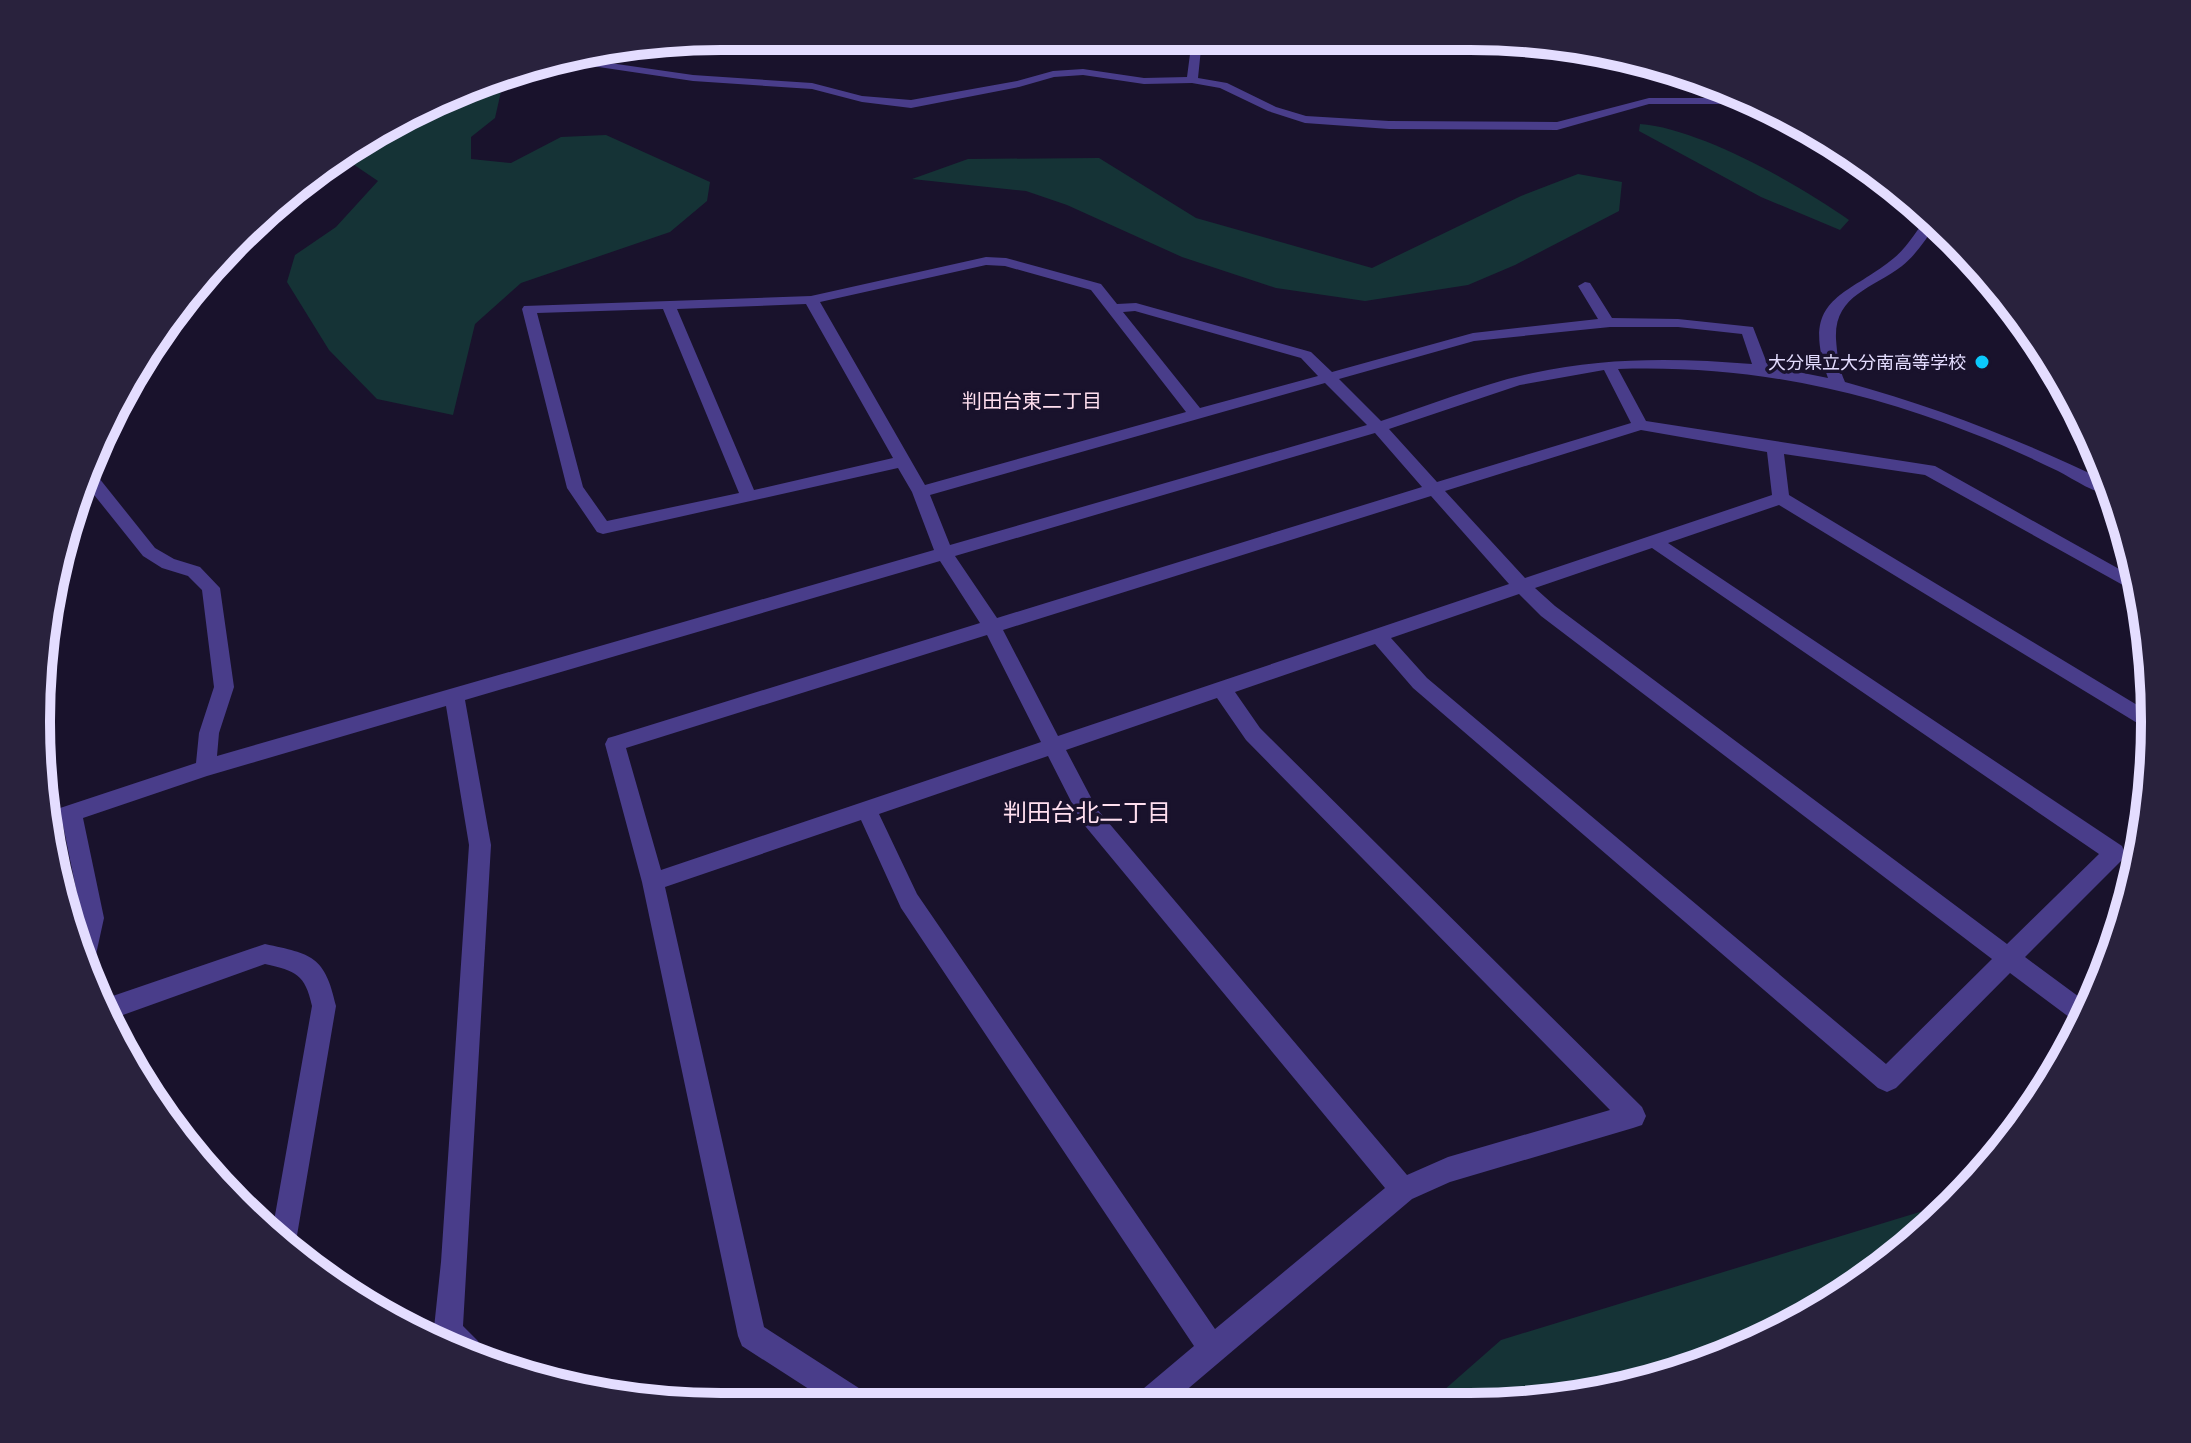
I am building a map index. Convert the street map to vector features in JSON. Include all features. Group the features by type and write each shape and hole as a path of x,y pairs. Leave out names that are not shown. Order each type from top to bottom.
{"street":[{"path":"1192,80 1196,50"},
{"path":"589,63 693,78 812,86 862,99 911,104 991,90 1053,74 1083,72 1144,81 1192,80 1223,85 1272,109 1305,119 1374,125 1545,127 1587,119 1649,101 1728,102"},
{"path":"1840,386 1834,376 1828,335 1830,315 1842,295 1898,262 1925,230"},
{"path":"901,461 869,471 603,528 575,488 529,309 811,300 986,261 1006,262 1096,287 1195,413"},
{"path":"1585,286 1606,320"},
{"path":"811,300 920,492 945,555 992,626 1089,815 1403,1190"},
{"path":"669,306 748,495"},
{"path":"1115,308 1136,307 1306,355 1378,427 1520,585 1548,611 2076,1009"},
{"path":"920,492 1473,337 1606,320 1671,322 1748,330 1761,369"},
{"path":"88,943 93,918 76,846 62,816 206,768 945,555 1378,427 1534,377 1609,366 1679,364 1761,369 1928,409 2040,454 2097,483"},
{"path":"1609,366 1640,425"},
{"path":"841,1393 752,1336 653,882 615,744 1640,425 1929,470 2126,581"},
{"path":"1775,448 1781,498"},
{"path":"94,484 149,552 168,564 194,571 211,588 224,687 209,733 206,768"},
{"path":"653,882 1781,498 2141,717"},
{"path":"1377,634 1420,683 1887,1080 2114,853 1653,541"},
{"path":"1160,1393 1403,1190 1448,1170 1633,1116 1253,734 1222,689"},
{"path":"452,1336 480,845 454,696"},
{"path":"867,811 909,901 1213,1350"},
{"path":"114,1007 265,954 298,961 318,979 324,1006 286,1231"}],"green space":[{"path":"502,88 495,118 471,137 471,159 511,163 561,137 606,135 710,182 707,201 670,232 521,283 475,324 453,415 377,399 329,350 287,282 295,255 336,227 378,181 350,162 425,119"},
{"path":"1640,124 1691,136 1748,160 1849,220 1840,230 1761,197 1639,131"},
{"path":"1099,158 1196,218 1372,268 1521,196 1578,174 1622,182 1619,211 1515,265 1468,285 1365,301 1276,288 1182,257 1067,205 1026,191 912,179 968,159"},
{"path":"1927,1212 1843,1280 1766,1324 1726,1342 1643,1370 1601,1380 1513,1392 1441,1393 1501,1340"}],"place":[{"name":"大分県立大分南高等学校","path":"1982,362"}],"district":[{"name":"判田台東二丁目","path":"1032,400"},
{"name":"判田台北二丁目","path":"1087,812"}]}
